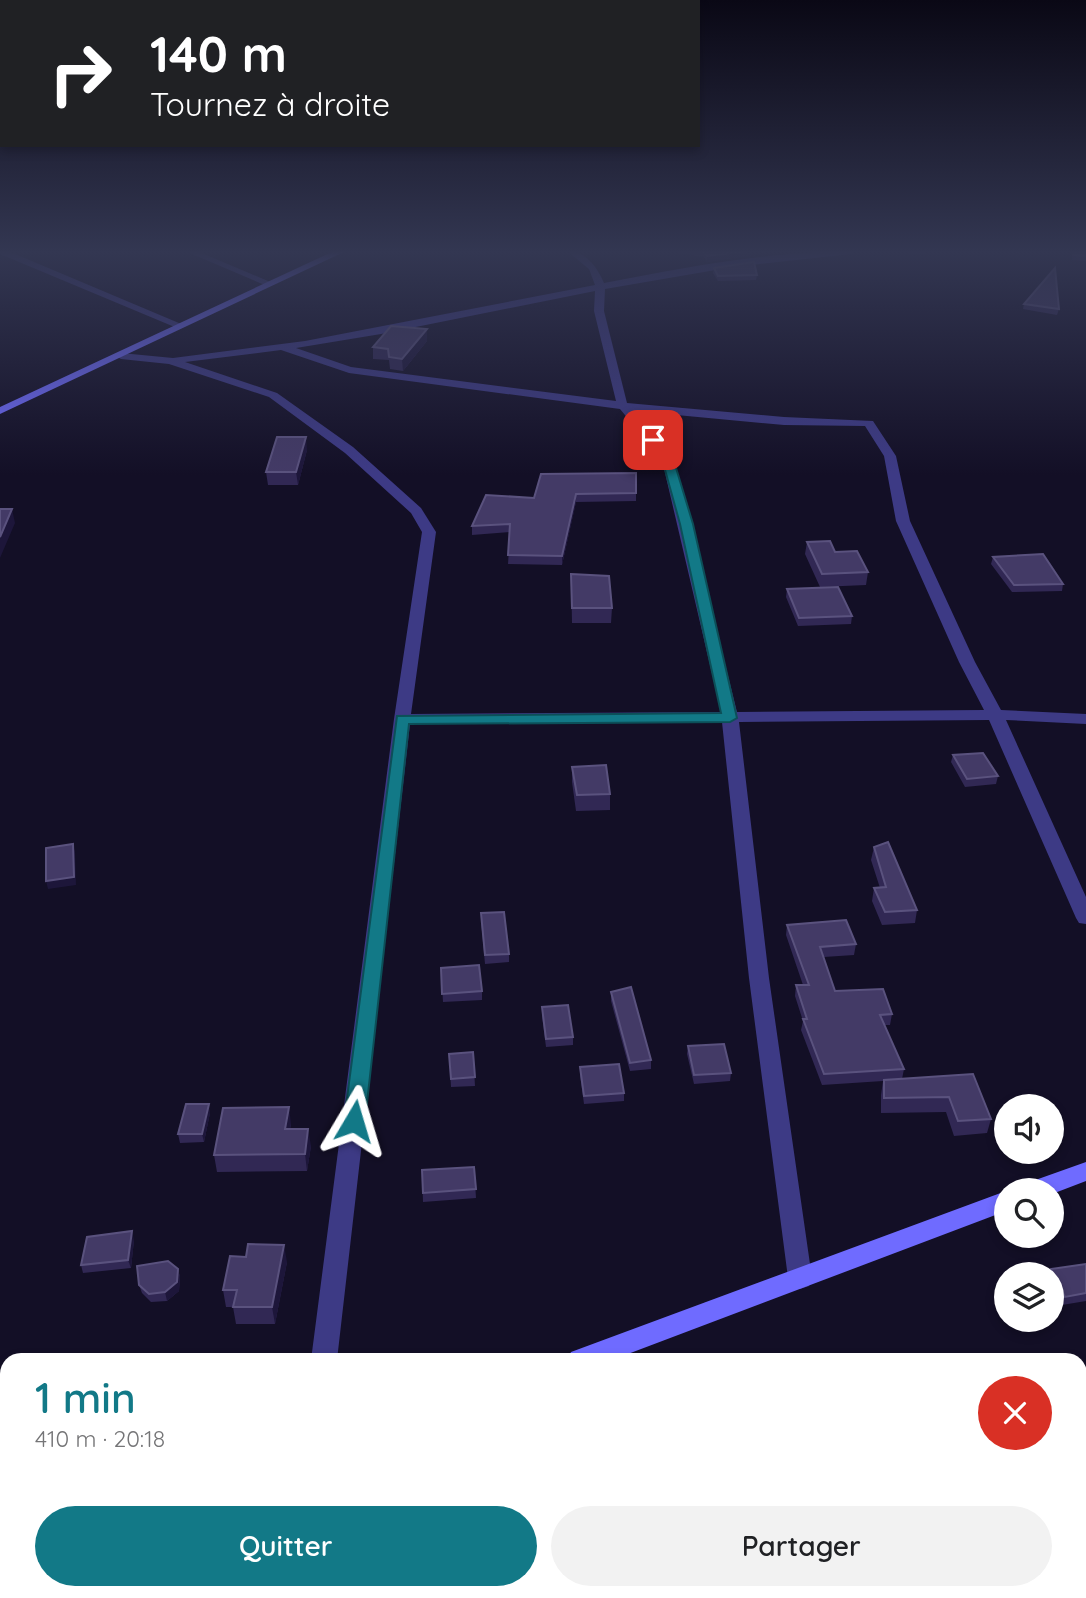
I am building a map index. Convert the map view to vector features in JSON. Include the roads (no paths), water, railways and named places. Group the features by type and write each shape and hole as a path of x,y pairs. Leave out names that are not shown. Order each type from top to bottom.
{"main road":[{"path":"0,411 181,326"},
{"path":"1064,1179 1086,1171"},
{"path":"599,1353 994,1205"}],"street":[{"path":"170,361 282,347 408,326"},
{"path":"603,326 622,404 668,458 687,524 730,718 758,978 800,1278"},
{"path":"282,347 349,370 784,421 869,423 890,456 903,521 967,662 995,715 1086,918"},
{"path":"121,355 170,361 273,395 349,450 416,511 429,532 402,719 382,908 325,1353"},
{"path":"402,719 995,715 1086,719"}]}
